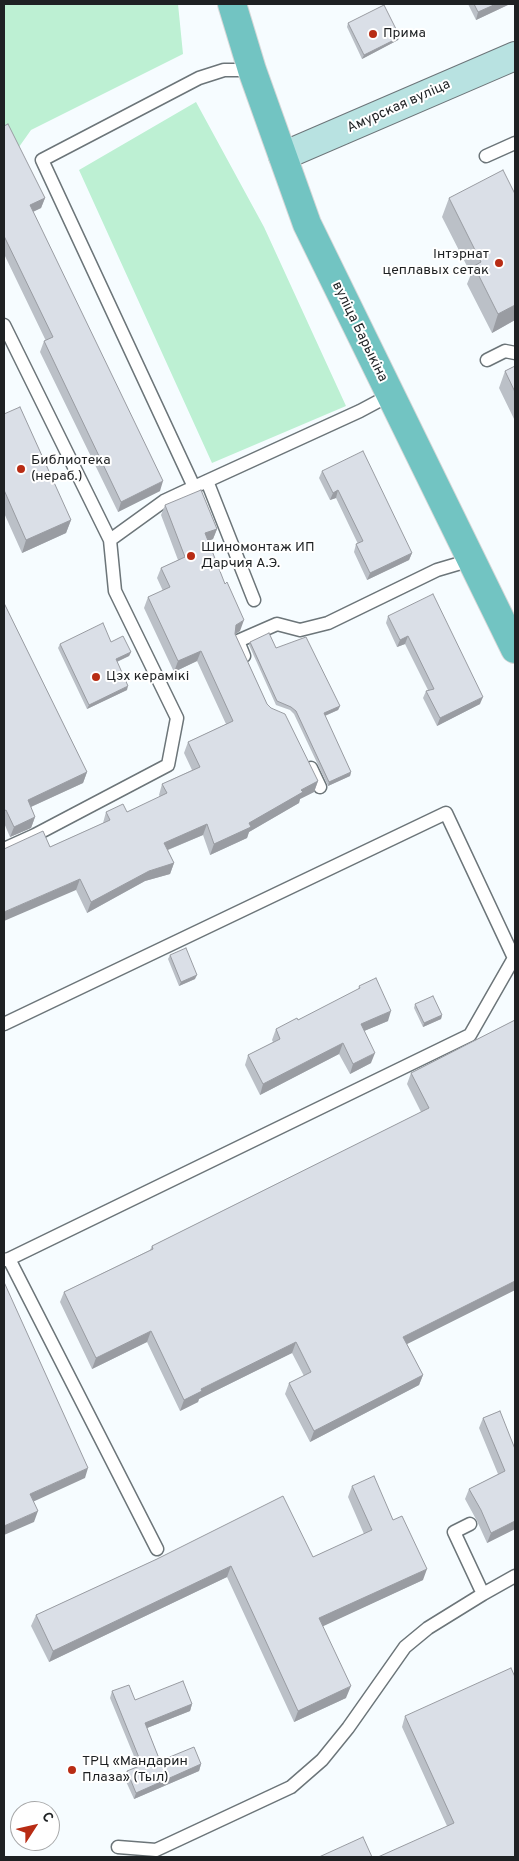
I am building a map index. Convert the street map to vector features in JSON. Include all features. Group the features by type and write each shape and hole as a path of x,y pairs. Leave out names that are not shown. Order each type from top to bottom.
{"main road":[{"name":"вуліца Барыкіна","path":"232,4 252,70 307,224 515,649"}],"street":[{"name":"Амурская вуліца","path":"283,156 515,56"}],"lane":[{"path":"194,487 42,160 199,78 224,70 252,70"},
{"path":"486,156 515,143"},
{"path":"4,325 110,540 115,591 177,718 168,766 4,849"},
{"path":"487,360 505,351 515,353"},
{"path":"110,540 164,501 360,411 390,395"},
{"path":"207,481 254,600"},
{"path":"250,668 238,641 277,624 300,630 328,623 437,570 471,560"},
{"path":"307,761 320,787"},
{"path":"4,1024 446,813 514,958 470,1035 7,1260 157,1548"},
{"path":"470,1524 454,1532 482,1594"},
{"path":"118,1847 156,1850 291,1787 322,1760 348,1728 405,1647 428,1628 515,1576"}],"green space":[{"path":"4,4 178,4 183,54 31,130 14,154 4,135"},
{"path":"196,102 264,227 346,406 212,463 79,170"}],"building":[{"path":"474,4 496,4 478,12"},
{"name":"Прима","path":"384,5 400,37 364,55 348,23"},
{"path":"8,124 45,198 30,205 163,481 121,502 44,341 53,337 4,236 4,126"},
{"name":"Інтэрнат цеплавых сетак","path":"503,170 515,194 515,305 498,314 474,266 481,262 449,198"},
{"path":"515,366 515,392 505,371"},
{"name":"Библиотека (нераб.)","path":"20,407 71,520 26,540 4,490 4,414"},
{"path":"363,451 412,553 370,573 356,544 363,541 338,490 333,493 322,471"},
{"path":"201,490 217,529 205,533 225,584 227,582 244,620 236,625 235,634 267,704 271,708 285,714 318,781 301,790 303,792 249,823 251,827 214,844 207,824 164,843 174,863 149,871 91,902 80,879 4,912 4,849 43,831 50,847 110,820 106,812 123,804 127,812 167,793 162,784 200,767 188,742 233,721 201,651 178,661 148,597 170,587 161,568 185,557 165,505"},
{"path":"433,594 483,697 440,718 426,691 434,689 408,636 400,640 388,616"},
{"path":"4,603 87,772 28,800 35,817 14,827 6,810 4,811"},
{"name":"Цэх керамікі","path":"103,623 111,642 123,636 131,652 116,659 128,686 89,705 60,644"},
{"path":"269,633 276,648 306,637 340,706 324,713 351,772 329,782 296,711 277,701 250,642"},
{"path":"186,948 197,975 181,982 170,955"},
{"path":"376,978 391,1011 361,1024 375,1053 353,1064 343,1043 263,1084 248,1055 280,1039 276,1029 297,1018 298,1020"},
{"path":"433,996 442,1015 424,1023 415,1004"},
{"path":"515,1020 515,1281 403,1337 423,1375 314,1431 289,1383 311,1372 296,1342 201,1389 202,1391 184,1400 151,1331 96,1358 64,1292 153,1249 152,1246 429,1108 411,1073"},
{"path":"4,1282 88,1468 30,1494 38,1511 4,1526"},
{"path":"500,1411 515,1449 515,1521 491,1533 469,1489 505,1471 483,1418"},
{"path":"374,1476 393,1520 402,1516 427,1569 319,1618 351,1686 298,1711 231,1566 53,1651 36,1615 157,1559 283,1496 313,1557 372,1530 352,1486"},
{"path":"511,1668 515,1677 515,1857 378,1857 454,1823 405,1716"},
{"path":"183,1681 192,1704 145,1723 160,1761 194,1747 201,1764 136,1793 127,1771 142,1765 112,1691 129,1685 135,1700"},
{"path":"363,1837 372,1857 319,1857"}],"place":[{"name":"Прима","path":"373,34"},
{"name":"Інтэрнат цеплавых сетак","path":"499,263"},
{"name":"Библиотека (нераб.)","path":"21,469"},
{"name":"Шиномонтаж ИП Дарчия А.Э.","path":"191,556"},
{"name":"Цэх керамікі","path":"96,677"},
{"name":"ТРЦ «Мандарин Плаза» (Тыл)","path":"72,1770"}]}
